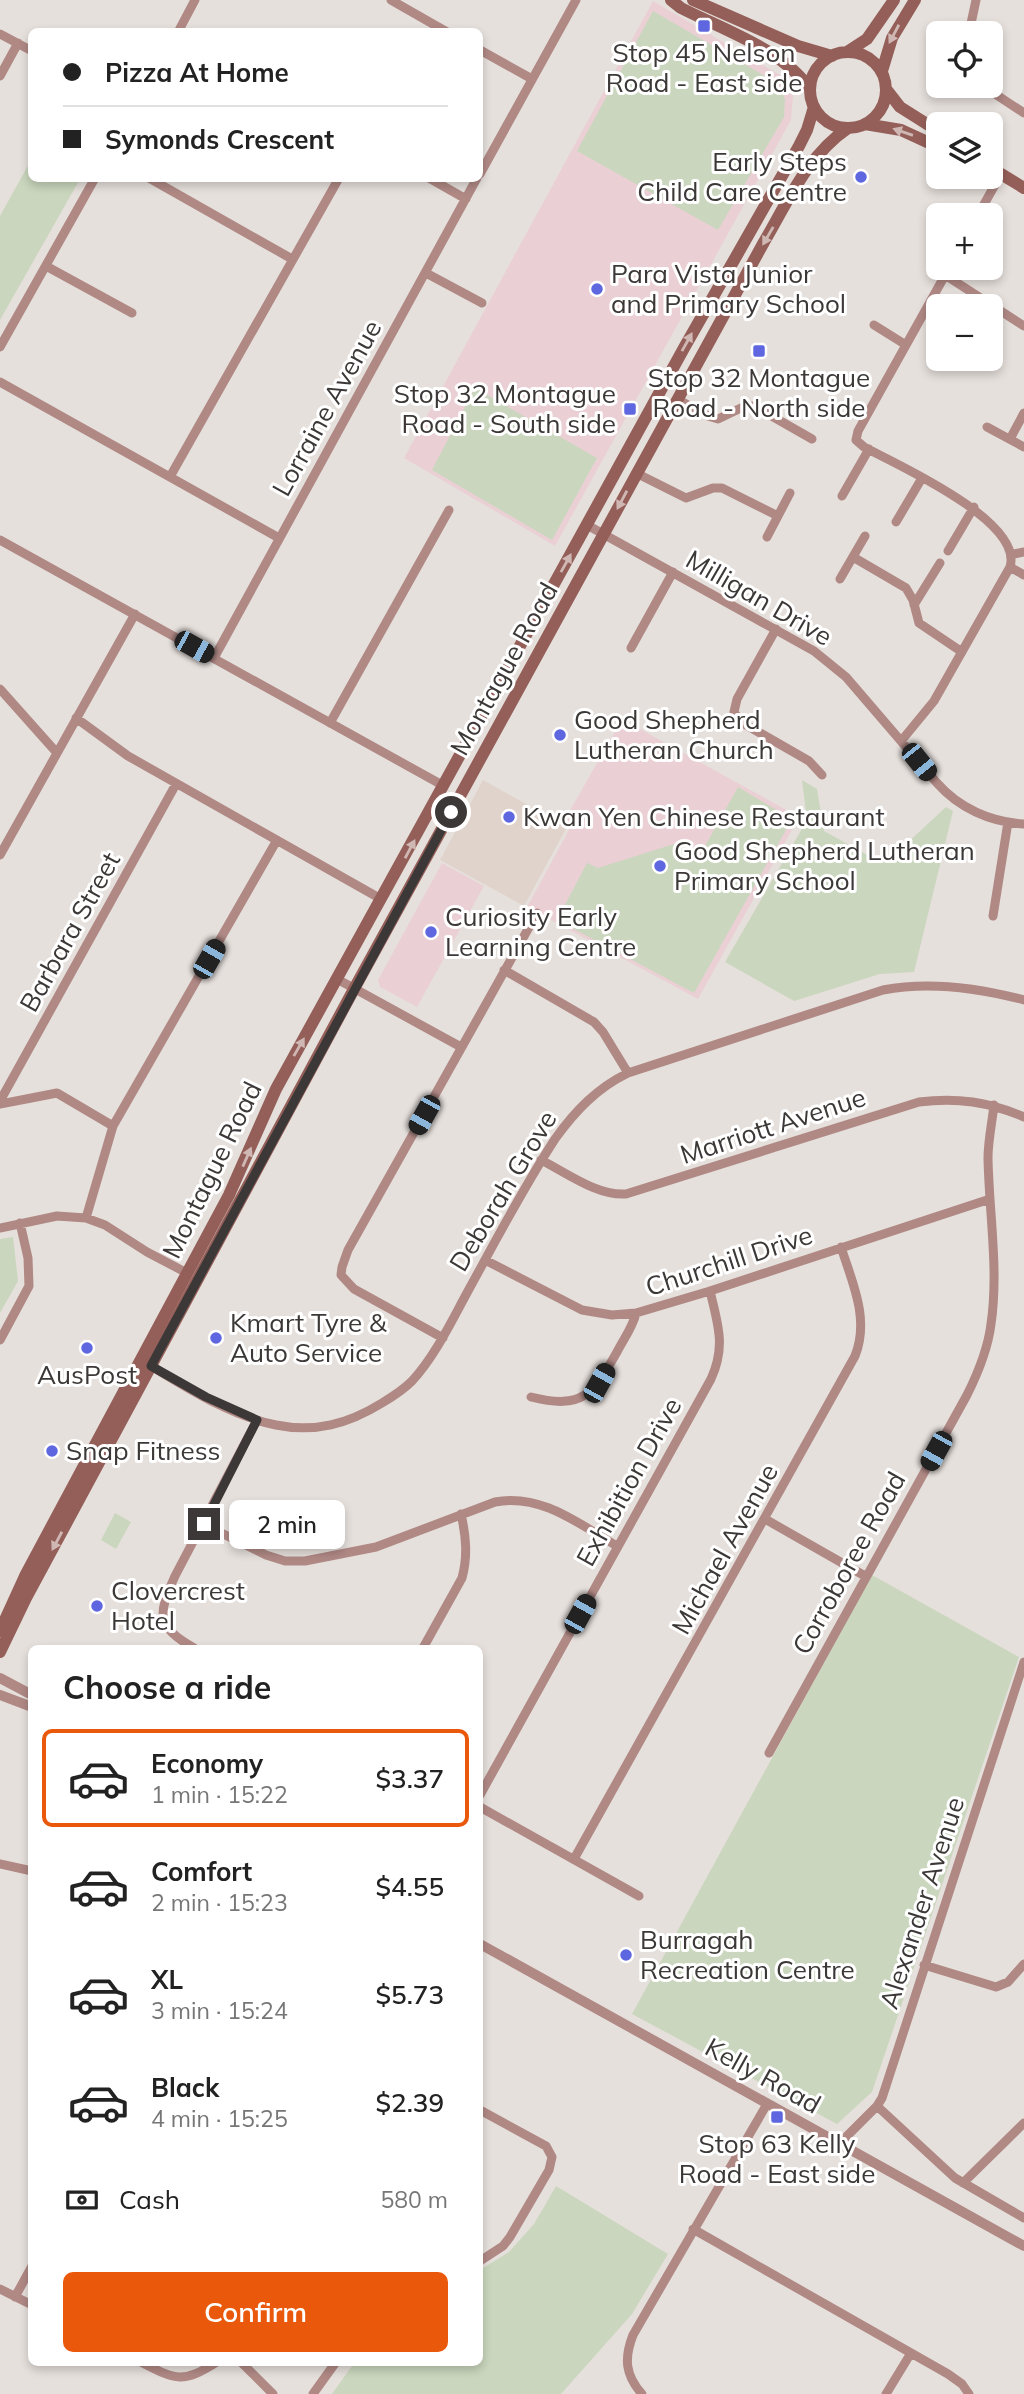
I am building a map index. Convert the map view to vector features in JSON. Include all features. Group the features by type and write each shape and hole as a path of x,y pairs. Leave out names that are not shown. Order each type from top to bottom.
{"main road":[{"path":"671,0 681,8 777,56 797,71 810,89 814,107 820,117 830,125 848,128 865,124 901,131 926,142"},
{"path":"693,0 798,46 832,56"},
{"path":"810,89 817,69 832,56 847,52 867,39 894,0"},
{"path":"915,0 891,38 882,71 886,89 900,107 926,123"},
{"path":"847,52 869,58 882,71"},
{"path":"865,124 881,110 886,89"},
{"name":"Montague Road","path":"192,1276 276,1088 722,279 804,138 814,107"},
{"name":"Montague Road","path":"0,1653 192,1276 354,989 677,399 802,177 824,146 848,128"},
{"path":"1003,177 1024,188"},
{"path":"444,786 460,795"},
{"name":"Montague Road","path":"0,1631 26,1574 146,1364"}],"street":[{"path":"180,28 195,0"},
{"path":"391,0 440,28"},
{"name":"Lorraine Avenue","path":"483,167 576,0"},
{"path":"972,21 976,0"},
{"path":"0,34 28,49"},
{"path":"0,76 18,43"},
{"path":"483,52 532,79"},
{"path":"1001,98 1024,113"},
{"path":"0,347 93,182"},
{"path":"156,182 292,259"},
{"path":"171,475 337,182"},
{"path":"436,182 466,199"},
{"name":"Lorraine Avenue","path":"214,658 475,182"},
{"path":"46,265 132,313"},
{"path":"426,273 482,303"},
{"path":"902,740 929,708 1019,553 1001,531 974,508 860,444 856,437 943,280"},
{"path":"958,280 1024,326"},
{"path":"874,325 906,345"},
{"path":"0,382 171,475 279,538"},
{"path":"677,399 718,419 743,407 754,406 812,439"},
{"path":"1010,439 1024,413"},
{"path":"987,427 1024,447"},
{"path":"842,496 869,449"},
{"path":"636,473 686,498 713,488 722,488 778,516"},
{"path":"896,522 922,478"},
{"path":"767,537 790,493"},
{"path":"948,551 974,508"},
{"path":"330,723 449,510"},
{"name":"Milligan Drive","path":"587,525 814,650 839,670 953,799 984,816 1024,824"},
{"path":"840,579 866,536"},
{"path":"0,540 444,786"},
{"path":"853,557 903,585 912,596 921,626 962,652"},
{"path":"914,605 940,563"},
{"path":"1010,567 1024,575"},
{"path":"631,648 673,572"},
{"path":"0,855 135,614"},
{"path":"776,629 734,703 734,712 741,722 809,761 822,775"},
{"path":"0,689 57,753"},
{"path":"76,718 117,750 381,899"},
{"name":"Barbara Street","path":"0,1102 176,784"},
{"path":"993,916 1008,822"},
{"path":"86,1218 113,1126 277,840"},
{"path":"443,1338 354,1289 344,1280 341,1271 348,1250 537,913"},
{"path":"504,970 594,1022 603,1031 628,1073"},
{"path":"337,979 461,1047"},
{"name":"Deborah Grove","path":"146,1364 206,1397 257,1420 307,1428 351,1421 411,1382 443,1338 541,1160 565,1124 604,1086 628,1073 852,999 897,987 947,986 988,991 1024,1000"},
{"path":"0,1102 57,1093 113,1126"},
{"name":"Marriott Avenue","path":"541,1160 603,1191 626,1194 907,1105 947,1099 994,1105 1024,1117"},
{"name":"Corroboree Road","path":"769,1753 967,1395 984,1352 993,1306 988,1156 994,1105"},
{"name":"Churchill Drive","path":"485,1260 582,1310 612,1315 636,1313 990,1199"},
{"path":"0,1228 57,1216 86,1218 105,1225 192,1276"},
{"path":"0,1340 29,1286 28,1258 20,1223"},
{"name":"Michael Avenue","path":"575,1859 859,1347 862,1329 860,1309 841,1247"},
{"name":"Exhibition Drive","path":"483,1790 715,1370 720,1340 710,1291"},
{"path":"531,1398 559,1402 588,1394 599,1383 636,1313"},
{"path":"189,1645 172,1635 165,1624 164,1602 257,1420"},
{"path":"204,1524 266,1555 296,1562 361,1551 506,1500 535,1502 551,1508 617,1546"},
{"path":"425,1645 466,1566 461,1514"},
{"path":"765,1519 866,1576"},
{"name":"Alexander Avenue","path":"839,2144 877,2106 1024,1662"},
{"path":"0,1678 28,1693"},
{"path":"0,1695 28,1706"},
{"path":"483,1809 639,1896"},
{"path":"0,1864 28,1870"},
{"name":"Kelly Road","path":"483,1946 1024,2246"},
{"path":"924,1965 996,1987 1008,1982 1024,1964"},
{"path":"642,2394 627,2371 628,2347 632,2335 766,2104"},
{"path":"877,2106 942,2167 963,2183 1024,2218"},
{"path":"483,2112 546,2146 552,2157 549,2170 510,2237 483,2259"},
{"path":"963,2183 1024,2123"},
{"path":"692,2229 955,2379 970,2394"},
{"path":"15,2297 28,2273"},
{"path":"0,2289 28,2303"},
{"path":"886,2394 911,2353"},
{"path":"149,2366 177,2379 202,2372 211,2366"},
{"path":"246,2366 273,2394"},
{"path":"313,2394 333,2366"}],"shaded area":[{"name":"Para Vista Junior and Primary School","path":"653,1 785,78 793,96 791,120 555,546 404,458"},
{"name":"Good Shepherd Lutheran Primary School","path":"622,719 799,817 698,999 527,907 571,826 564,821"},
{"path":"483,780 567,827 524,906 440,860"},
{"name":"Curiosity Early Learning Centre","path":"442,863 484,886 417,1007 380,987 378,980"}],"green space":[{"path":"653,11 777,83 785,99 784,117 718,230 577,151"},
{"path":"28,165 28,182 78,182 0,320 0,216"},
{"path":"475,388 597,458 552,540 432,470"},
{"path":"802,780 817,789 824,831 871,857 891,858 946,807 953,811 914,972 880,974 794,1001 725,962 807,820"},
{"path":"738,787 792,819 694,993 557,920 587,863 598,868 674,844 699,857"},
{"path":"13,1237 18,1281 0,1313 0,1239"},
{"path":"115,1513 131,1522 116,1549 101,1540"},
{"path":"872,1575 1019,1657 872,2092 837,2124 632,2014"},
{"path":"556,2186 668,2254 632,2314 561,2394 332,2394 352,2366 483,2366 483,2268 509,2252 534,2224"}],"place":[{"name":"Stop 45 Nelson Road - East side","path":"704,26"},
{"name":"Early Steps Child Care Centre","path":"861,177"},
{"name":"Para Vista Junior and Primary School","path":"597,289"},
{"name":"Stop 32 Montague Road - North side","path":"759,351"},
{"name":"Stop 32 Montague Road - South side","path":"630,409"},
{"name":"Good Shepherd Lutheran Church","path":"560,735"},
{"name":"Kwan Yen Chinese Restaurant","path":"509,817"},
{"name":"Good Shepherd Lutheran Primary School","path":"660,866"},
{"name":"Curiosity Early Learning Centre","path":"431,932"},
{"name":"Kmart Tyre & Auto Service","path":"216,1338"},
{"name":"AusPost","path":"87,1348"},
{"name":"Snap Fitness","path":"52,1451"},
{"name":"Clovercrest Hotel","path":"97,1606"},
{"name":"Burragah Recreation Centre","path":"626,1955"},
{"name":"Stop 63 Kelly Road - East side","path":"777,2117"}],"route":[{"path":"204,1524 257,1420 206,1397 151,1366 451,812"}]}
